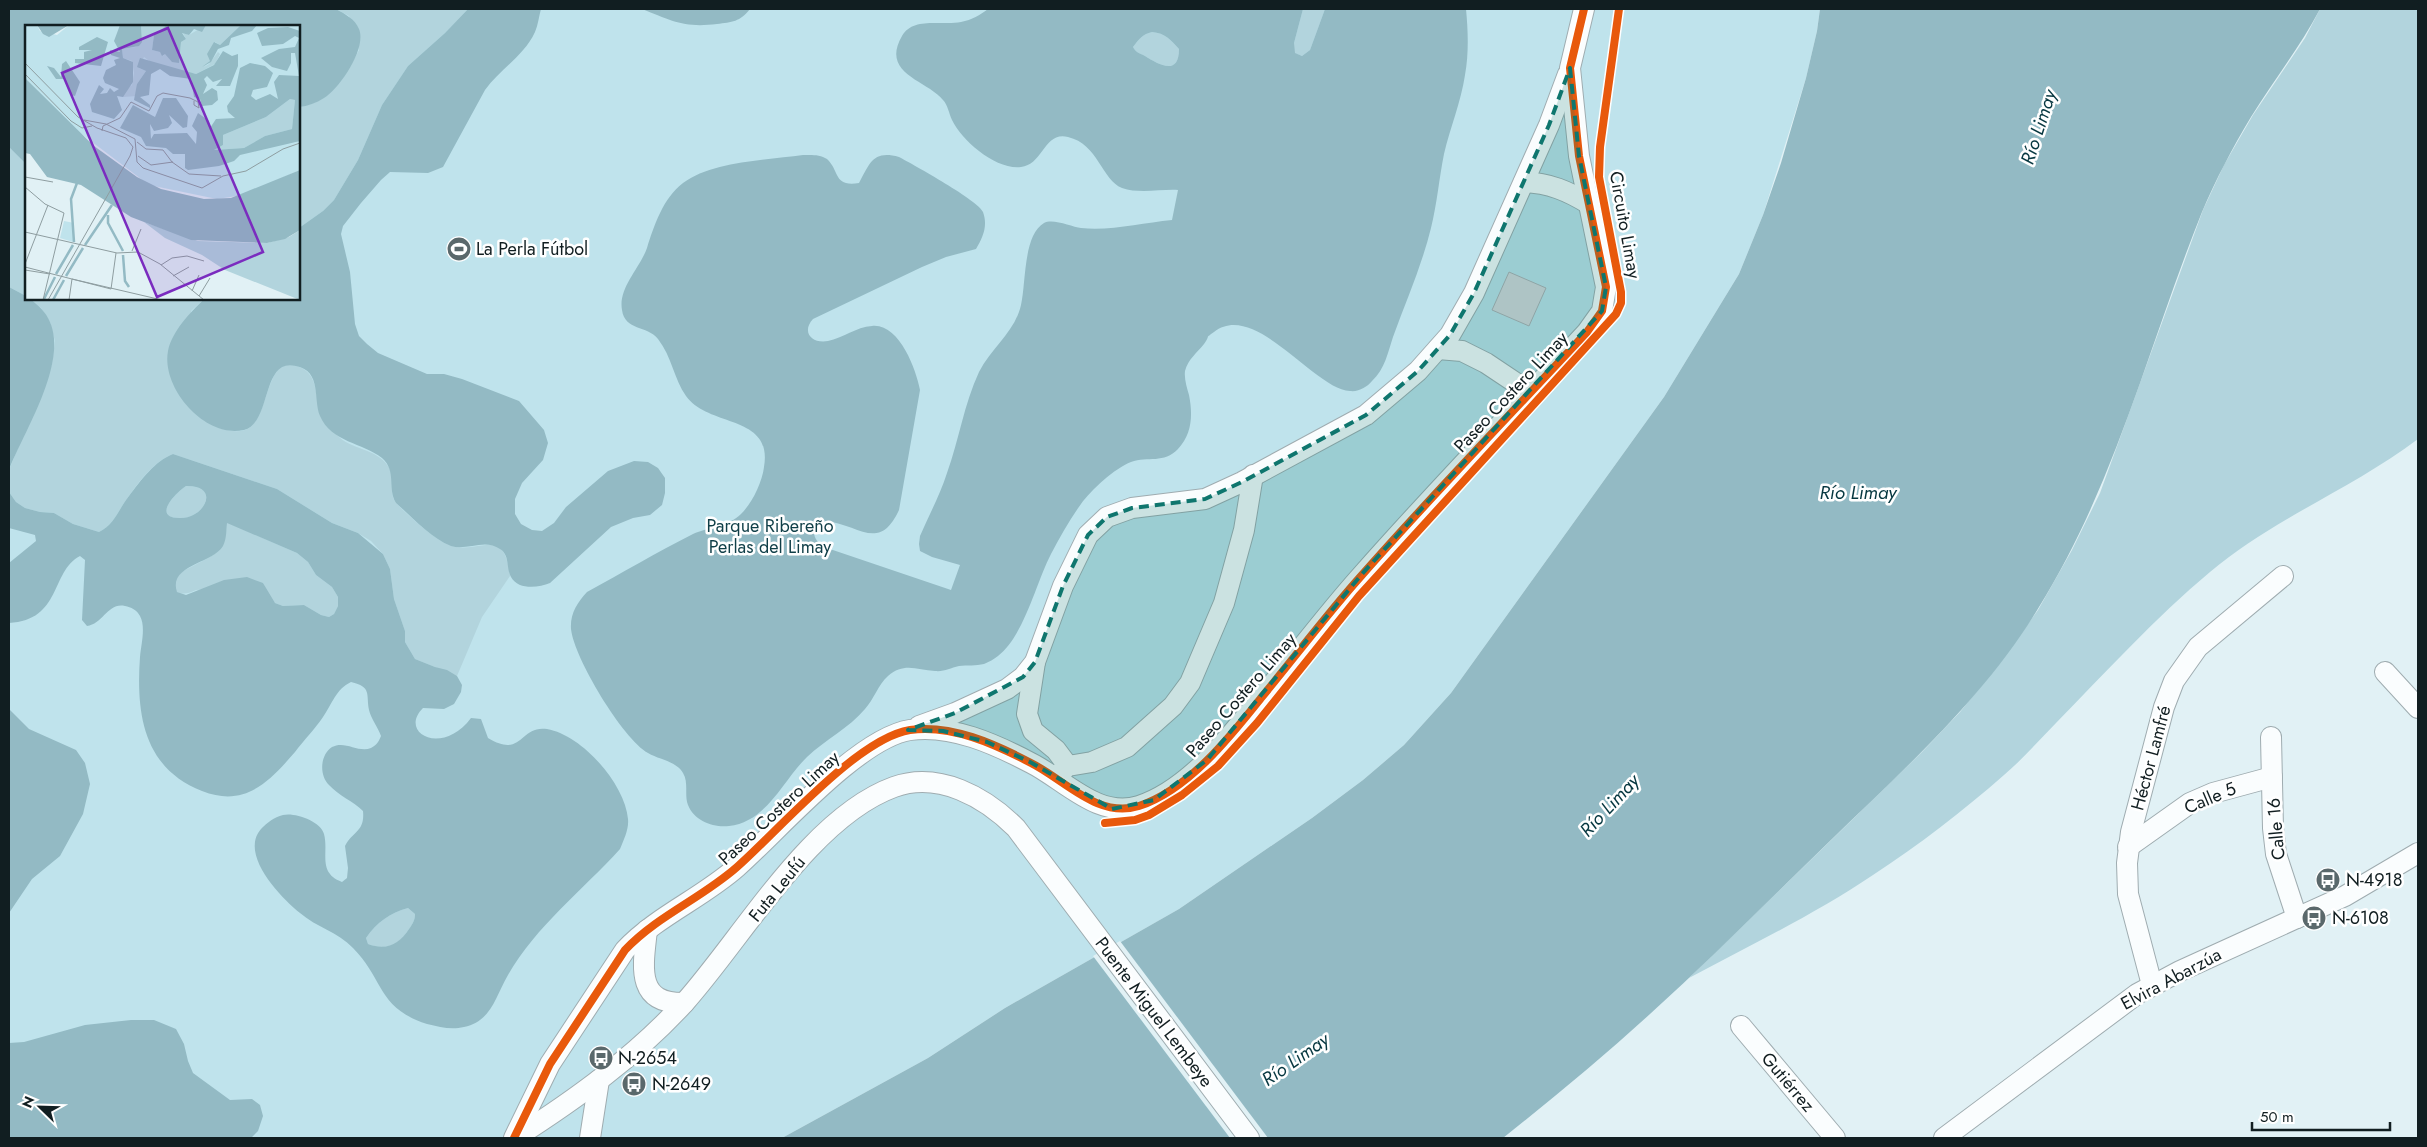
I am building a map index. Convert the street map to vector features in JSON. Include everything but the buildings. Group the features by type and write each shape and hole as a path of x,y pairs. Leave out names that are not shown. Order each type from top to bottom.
{"street":[{"name":"Paseo Costero Limay","path":"514,1138 550,1064 625,950 647,930 712,887 735,869 853,760 890,736 908,730 925,729 966,735 1062,771 1084,796 1112,809 1140,806 1170,790 1207,760 1240,724 1362,574 1591,327 1602,311 1606,299 1606,282 1579,156 1570,68 1584,9"},
{"path":"1253,475 1244,530 1224,603 1190,684 1173,706 1127,747 1092,762 1062,771 1056,750 1033,731 1027,714 1035,662 1067,577 1088,535 1106,517 1132,508 1205,498 1253,475 1366,414 1418,371 1450,334 1474,293 1550,125 1570,68"},
{"path":"1524,182 1541,182 1568,191 1589,204"},
{"path":"1438,349 1462,351 1486,363 1530,393"},
{"name":"Héctor Lamfré","path":"2152,985 2128,894 2128,847 2164,707 2174,681 2207,637 2283,576"},
{"path":"908,730 955,713 1006,689 1023,677 1035,662"},
{"path":"2385,672 2418,708"},
{"name":"Calle 16","path":"2271,737 2276,854 2297,918"},
{"name":"Calle 5","path":"2128,847 2190,803 2213,793 2272,777"},
{"name":"Futa Leufú","path":"514,1138 559,1110 646,1041 684,1003 802,856 852,811 875,795 895,786 913,783 933,783 970,793 987,803 1016,828 1059,885"},
{"name":"Elvira Abarzúa","path":"1944,1138 2112,1011 2152,985 2352,892 2418,853"},
{"name":"Puente Miguel Lembeye","path":"1059,885 1249,1138"},
{"path":"647,930 644,968 648,986 658,999 665,1002 684,1003"},
{"name":"Gutiérrez","path":"1741,1026 1835,1138"},
{"path":"590,1138 599,1080"}],"highlighted area":[{"path":"1570,68 1579,156 1606,287 1602,311 1362,574 1207,760 1154,800 1112,809 1030,762 987,742 943,731 908,730 955,713 1023,677 1035,662 1063,586 1088,535 1107,517 1132,508 1205,499 1242,482 1366,415 1418,371 1450,335 1474,293 1549,125"}],"green space":[{"name":"Parque Ribereño Perlas del Limay","path":"9,9 1820,9 1806,78 1763,215 1739,274 1664,397 1451,693 1404,745 1363,780 1312,818 1179,909 1005,1008 928,1058 782,1138 9,1138"}],"shaded area":[{"path":"336,9 468,9 445,33 408,66 382,105 358,160 334,200 323,211 300,227 300,107 320,100 336,87 359,50 349,16"},
{"path":"1303,9 1325,9 1310,50 1302,56 1294,53 1294,43"},
{"path":"2320,9 2418,9 2418,439 2367,473 2260,535 2210,572 2150,627 2011,769 1973,802 1924,840 1828,903 1689,978 1922,752 1960,712 2000,663 2038,610 2072,550 2100,493 2203,210 2224,165 2253,115 2305,38"},
{"path":"1152,32 1164,35 1179,49 1176,63 1172,66 1161,65 1137,52 1133,47 1141,37"},
{"path":"9,147 25,163 25,295 9,287"},
{"path":"31,300 203,300 191,311 219,428 238,431 245,430 253,424 259,415 272,379 278,370 286,365 297,366 307,372 315,386 321,410 332,429 349,444 370,452 383,460 390,470 395,501 409,516 431,534 452,546 490,545 497,546 503,551 510,576 482,617 457,676 415,659 405,642 405,631 394,599 390,569 383,554 371,541 358,533 332,523 277,489 173,454 160,461 148,472 125,501 113,521 99,532 73,524 54,513 25,508 16,502 9,492 9,470 52,364 55,341 50,322 41,308"},
{"path":"186,486 197,487 203,491 206,496 206,502 197,513 190,517 172,517 166,510 168,505 176,494"},
{"path":"226,522 297,553 308,562 316,575 332,587 338,597 338,606 334,614 329,617 321,615 304,605 283,606 275,603 270,598 263,583 196,590 185,593 177,592 174,586 180,574 213,555 222,546 225,540"},
{"path":"408,908 415,914 415,918 405,935 397,943 387,947 368,944 366,938 379,923 390,915"}],"water":[{"path":"9,9 336,9 355,22 359,29 360,37 356,57 344,77 321,100 300,107 300,25 25,25 25,163 9,147"},
{"path":"468,9 541,9 536,29 530,41 485,90 443,167 428,173 390,172 381,180 343,226 341,234 350,272 355,324 359,336 378,353 427,374 444,374 462,379 519,401 544,430 548,443 543,460 522,483 515,499 515,514 521,524 532,530 542,531 554,523 566,507 608,471 634,461 648,462 658,468 665,478 665,493 662,505 650,515 633,518 611,527 550,583 534,587 523,586 514,581 511,577 507,558 500,549 488,545 451,546 429,533 396,503 393,497 391,474 387,463 374,453 339,437 325,425 318,409 313,380 304,369 296,366 285,366 277,371 259,416 253,425 244,430 229,431 215,427 201,419 189,408 171,380 168,365 168,351 173,336 203,300 300,300 300,227 323,211 334,200 358,160 382,105 408,66 445,33"},
{"path":"642,9 750,9 743,17 731,22 696,25 670,20"},
{"path":"988,9 1303,9 1294,43 1295,53 1302,56 1310,50 1325,9 1466,9 1468,42 1465,75 1444,154 1433,219 1414,283 1383,366 1370,383 1360,390 1350,391 1336,387 1266,336 1247,327 1230,325 1214,332 1186,367 1185,380 1189,395 1191,417 1189,431 1183,443 1173,454 1167,457 1137,460 1125,465 1104,480 1085,498 1051,554 1029,608 1015,636 998,656 984,664 959,666 941,671 905,668 894,672 888,676 859,716 807,757 773,799 754,817 742,823 729,826 717,826 705,822 691,811 688,805 685,777 680,769 672,763 648,753 638,745 626,732 601,697 574,642 571,629 572,618 577,605 587,592 693,534 730,522 741,514 753,499 759,486 764,467 764,450 759,438 749,430 696,406 686,396 667,353 658,339 632,325 624,317 622,310 623,294 630,278 644,256 656,222 670,196 683,183 695,176 724,166 803,155 818,156 827,159 838,177 845,183 851,184 859,183 873,160 883,155 890,155 899,157 931,175 979,207 983,212 985,227 983,236 976,249 946,257 922,267 813,319 808,328 808,332 813,339 828,341 866,327 882,327 898,339 905,349 915,371 920,390 899,510 891,523 884,530 876,533 867,533 825,521 814,529 817,541 824,547 951,590 960,565 932,557 920,551 920,536 944,481 969,397 979,372 1009,331 1018,315 1023,296 1026,261 1032,238 1037,229 1048,222 1092,229 1115,228 1172,220 1178,190 1143,191 1122,188 1109,178 1086,147 1068,137 1060,136 1048,143 1034,161 1028,165 1011,167 991,159 963,137 952,120 943,100 901,68 897,59 897,49 902,36 913,26 929,23 961,22 972,19","holes":["1152,32 1161,34 1179,49 1176,63 1172,66 1161,65 1137,52 1133,47 1139,39"]},
{"name":"Río Limay","path":"1820,9 2320,9 2304,37 2244,128 2207,200 2110,463 2066,560 2018,640 1969,701 1915,759 1719,950 1596,1062 1503,1138 782,1138 928,1058 1005,1008 1179,909 1312,818 1363,780 1404,745 1451,693 1664,397 1739,274 1763,215 1781,163 1806,78"},
{"path":"9,287 25,295 25,300 31,300 41,309 50,322 54,339 49,377 9,470"},
{"path":"173,454 277,489 332,523 358,533 383,554 390,569 394,599 405,631 405,642 415,659 447,670 457,676 462,685 461,692 454,704 444,709 423,708 417,717 416,726 420,732 427,737 436,739 460,730 471,718 481,719 488,738 508,745 515,743 538,729 547,729 560,733 587,751 600,763 619,791 628,819 626,834 620,849 532,940 508,975 492,1007 487,1014 473,1024 459,1028 441,1027 427,1024 399,1010 383,992 371,971 353,948 341,938 306,918 282,897 258,862 255,850 256,839 261,829 268,822 283,815 300,816 313,821 322,829 329,873 342,882 347,878 348,868 345,846 360,827 363,811 329,785 322,771 322,765 325,755 332,747 342,745 366,749 373,747 379,740 381,736 369,710 367,692 362,686 351,682 346,685 335,697 313,730 276,773 265,782 243,794 231,796 217,795 202,791 182,781 167,768 155,753 147,736 142,718 140,698 139,678 143,631 142,620 134,609 127,606 119,606 114,607 93,624 87,626 82,620 85,560 80,556 71,563 47,605 38,614 26,620 9,623 9,563 36,541 35,535 9,528 9,492 16,502 25,508 54,513 73,524 99,532 113,521 138,484 166,457","holes":["186,486 197,487 203,491 206,496 206,502 197,513 190,517 172,517 166,510 168,505 176,494","227,523 297,553 308,562 316,575 332,587 338,597 338,606 334,614 329,617 321,615 304,605 283,606 275,603 263,583 247,577 224,580 186,595 177,592 176,583 179,576 185,570 217,552 223,546","408,908 415,914 413,923 401,939 392,945 381,947 368,944 366,938 375,927 390,915"]},
{"path":"9,709 29,729 76,750 85,763 90,784 83,814 60,856 32,879 9,913"},
{"path":"131,1020 154,1020 176,1029 184,1044 193,1073 230,1100 252,1099 260,1105 263,1116 258,1131 251,1138 9,1138 9,1043 24,1042 85,1025"}],"pier":[{"path":"1120,941 1268,1138 1230,1138 1093,956"}],"cycle path":[{"path":"514,1138 550,1064 625,950 651,927 737,867 843,767 889,737 910,730 925,729 941,730 972,737 1003,749 1031,763 1096,803 1124,809 1139,806 1157,798 1174,788 1207,761 1249,713 1349,590 1417,513 1587,332 1602,311 1606,287 1579,156 1570,68 1584,9"},
{"name":"Circuito Limay","path":"1105,823 1135,820 1149,815 1182,795 1218,766 1257,723 1359,596 1616,314 1621,303 1621,292 1599,177 1600,147 1619,9"}],"place":[{"name":"La Perla Fútbol","path":"459,249"},
{"name":"N-4918","path":"2328,880"},
{"name":"N-6108","path":"2314,918"},
{"name":"N-2654","path":"601,1058"},
{"name":"N-2649","path":"634,1084"}]}
